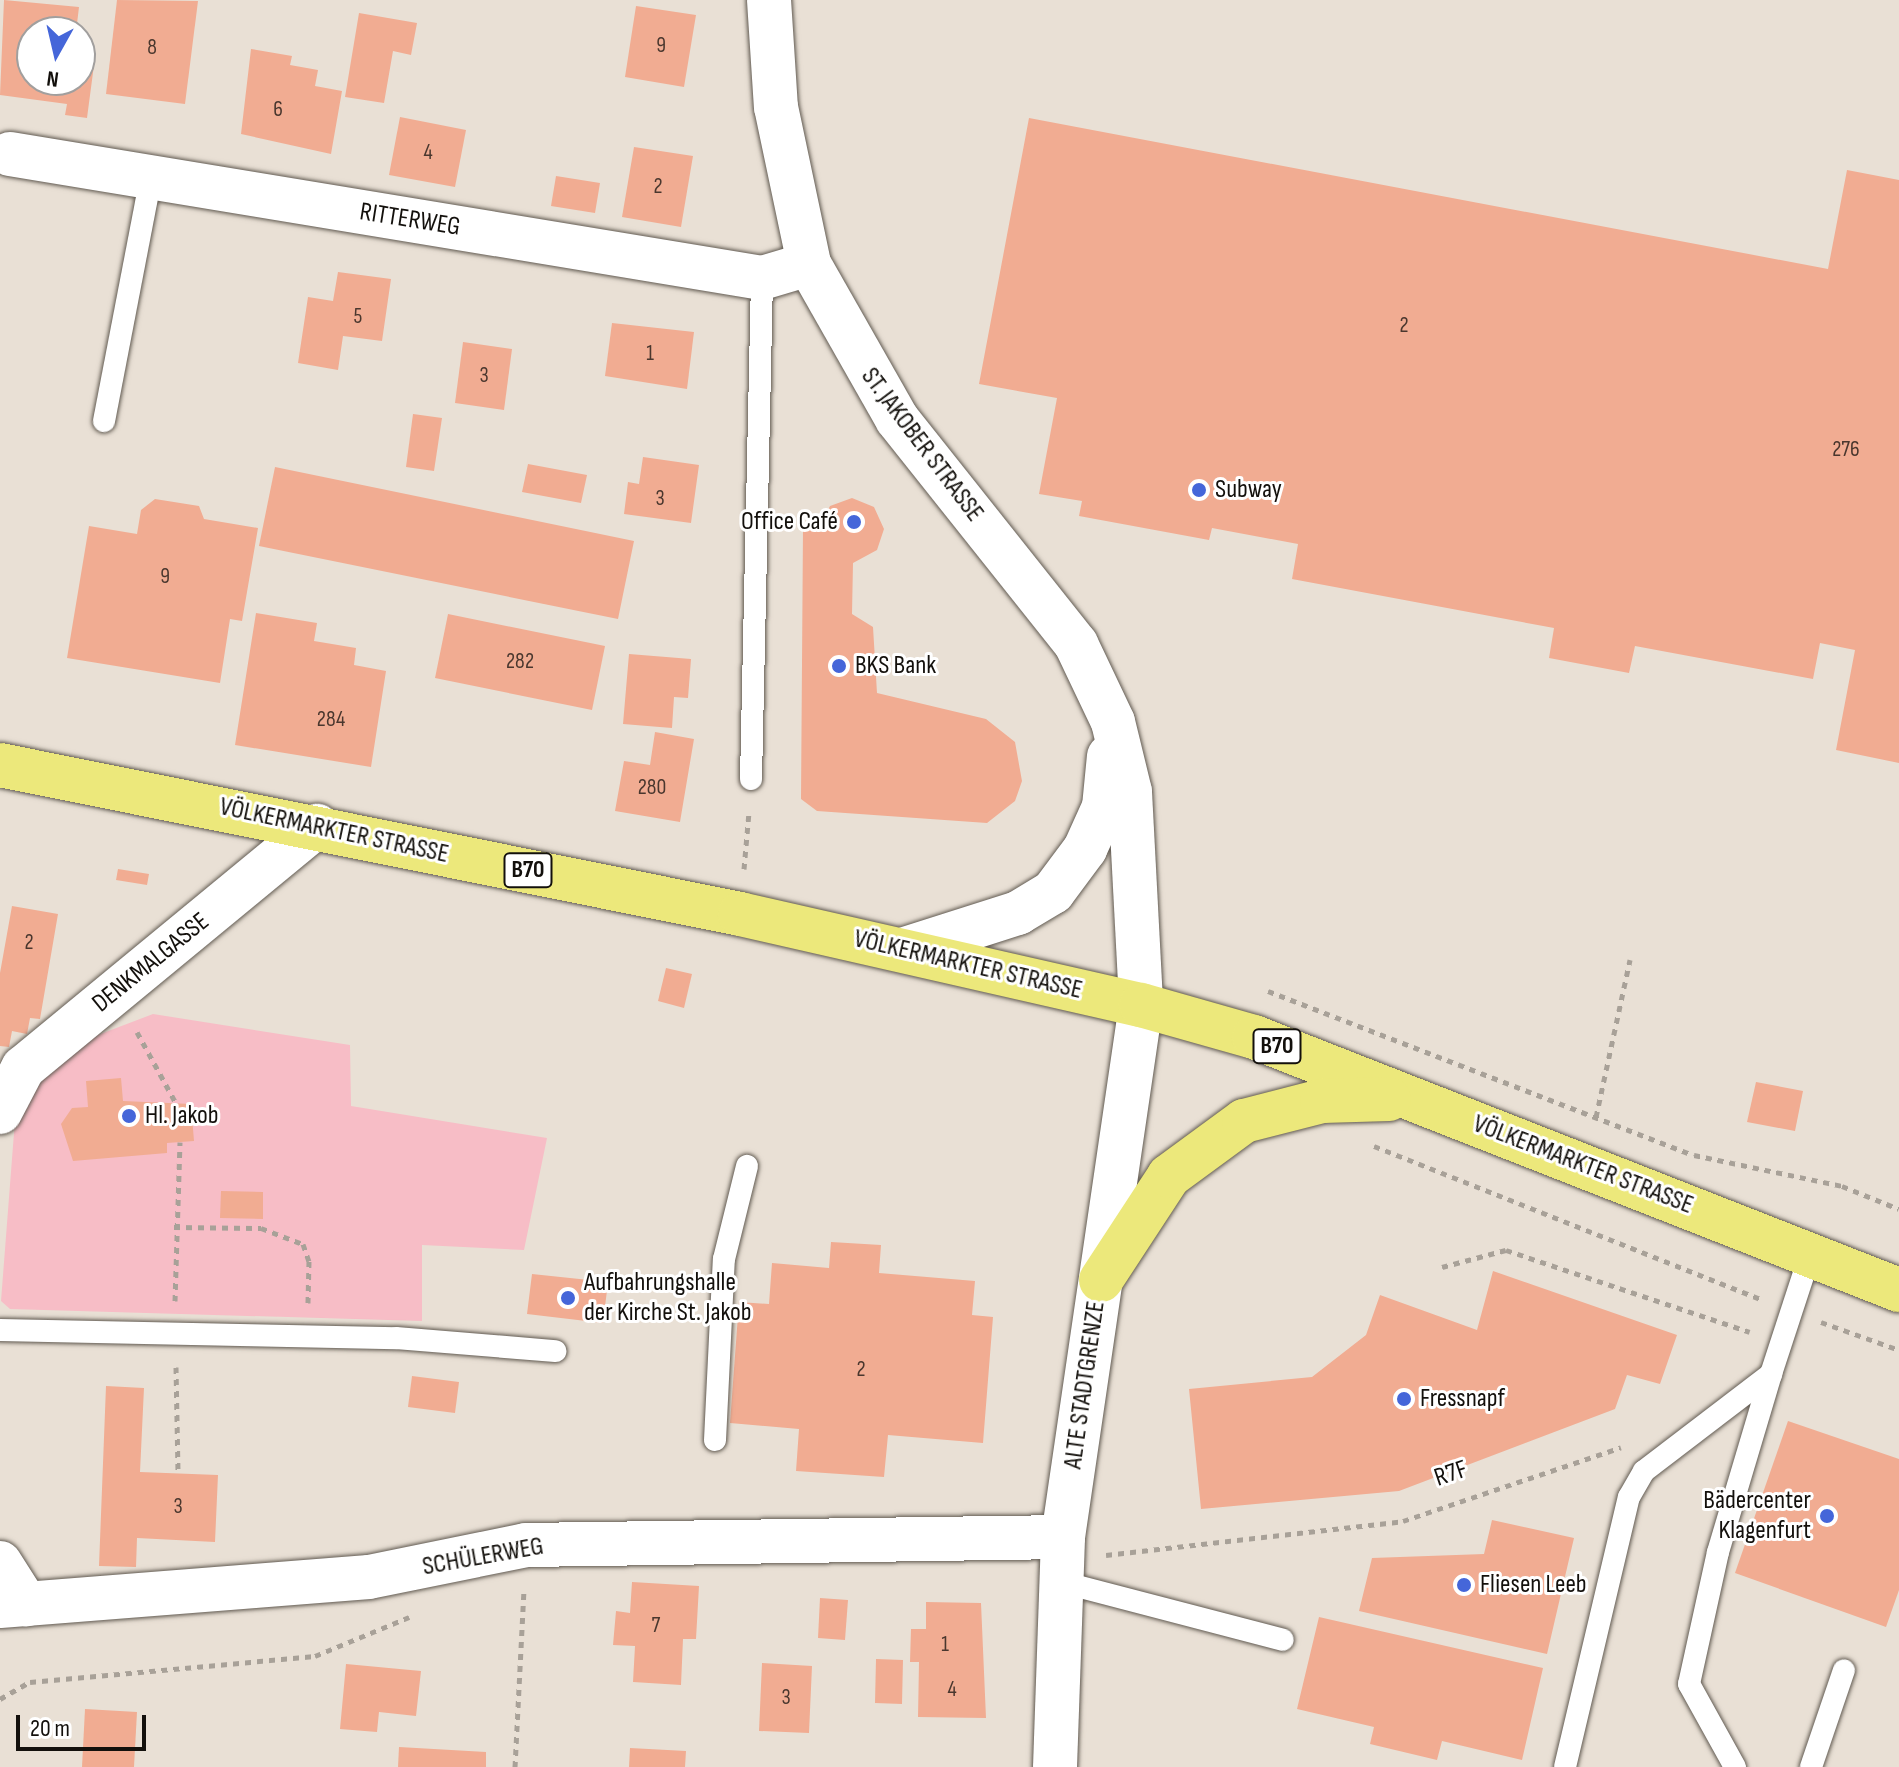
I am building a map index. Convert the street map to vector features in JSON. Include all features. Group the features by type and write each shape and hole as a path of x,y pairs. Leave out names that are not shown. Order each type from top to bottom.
{"main road":[{"name":"VÖLKERMARKTER STRASSE","path":"0,765 317,826 740,914 1141,1005 1254,1037 1899,1290"},
{"path":"1101,1280 1169,1176 1244,1121 1322,1101 1409,1098"}],"street":[{"name":"ST. JAKOBER STRASSE","path":"769,0 779,122 809,264 897,419 1076,644 1113,722 1130,792 1141,1005"},
{"name":"RITTERWEG","path":"10,154 762,278 809,264"},
{"path":"902,950 1018,913 1053,892 1085,849 1104,807 1113,722"},
{"name":"DENKMALGASSE","path":"0,1112 23,1068 317,826"},
{"name":"ALTE STADTGRENZE","path":"1055,1767 1063,1537 1141,1005"},
{"name":"SCHÜLERWEG","path":"13,1605 369,1577 526,1545 1063,1537"},
{"path":"0,1563 13,1605"}],"lane":[{"path":"104,421 151,177"},
{"path":"751,779 762,278"},
{"path":"715,1440 724,1259 747,1166"},
{"path":"1735,1767 1689,1684 1718,1552 1780,1342 1810,1255"},
{"path":"0,1330 307,1336 555,1351"},
{"path":"1565,1767 1629,1497 1644,1471 1771,1374"},
{"path":"1061,1582 1283,1640"},
{"path":"1811,1767 1844,1670"}],"path":[{"path":"740,914 751,779"},
{"path":"1596,1117 1630,960"},
{"path":"1268,991 1694,1155 1842,1186 1899,1209"},
{"path":"115,992 177,1105"},
{"path":"178,1473 174,1227 180,1142"},
{"path":"1357,1145 1554,1215 1790,1311 1899,1350"},
{"path":"174,1227 261,1228 303,1244 309,1261 307,1336"},
{"path":"1442,1267 1506,1250 1780,1342"},
{"name":"R7F","path":"1063,1537 1098,1556 1403,1521 1611,1449 1690,1437"},
{"path":"515,1767 526,1545"},
{"path":"0,1699 30,1682 315,1656 413,1616"}],"shaded area":[{"path":"153,1014 350,1045 351,1106 547,1138 524,1250 422,1245 422,1321 10,1309 1,1301 16,1107 56,1051"}],"building":[{"path":"4,0 79,7 78,16 16,16 16,96 90,96 87,118 65,115 67,104 0,95"},
{"path":"117,0 198,1 185,104 106,94"},
{"path":"636,6 696,15 684,87 625,77"},
{"path":"359,13 417,23 411,55 393,51 384,103 345,97"},
{"path":"251,49 292,56 290,65 318,70 315,86 342,91 331,154 241,134"},
{"path":"400,117 466,130 455,187 389,175"},
{"path":"1029,118 1828,269 1847,170 1899,180 1899,763 1836,750 1855,650 1820,643 1813,679 1635,646 1629,673 1549,658 1554,628 1292,579 1298,544 1212,528 1209,540 1079,516 1082,501 1039,494 1057,398 979,384"},
{"path":"634,147 693,156 681,227 622,217"},
{"path":"556,176 600,183 595,213 551,206"},
{"path":"338,272 391,279 382,341 343,336 338,370 298,363 308,297 333,301"},
{"path":"612,323 694,332 687,389 605,376"},
{"path":"463,342 512,349 504,410 455,403"},
{"path":"413,414 442,418 434,471 406,467"},
{"path":"643,457 699,465 691,523 624,514 628,482 639,484"},
{"path":"528,464 587,475 581,503 522,492"},
{"path":"275,467 634,541 618,619 259,546"},
{"name":"BKS Bank","path":"852,498 874,507 884,529 877,550 853,563 852,614 873,627 877,693 986,719 1015,742 1022,781 1015,801 987,823 817,811 801,799 803,527 819,527 830,506"},
{"path":"155,499 199,506 204,519 258,528 242,621 230,619 220,683 67,658 89,526 137,534 141,510"},
{"path":"256,613 317,623 314,641 356,648 354,665 386,671 371,767 235,745"},
{"path":"448,614 605,646 592,710 435,678"},
{"path":"629,654 691,659 688,698 674,697 672,728 623,724"},
{"path":"655,732 694,739 680,822 615,811 624,761 650,765"},
{"path":"118,869 149,874 147,885 116,880"},
{"path":"12,906 58,914 40,1019 30,1018 27,1034 12,1031 9,1047 0,1046 0,973"},
{"path":"666,968 692,974 684,1008 658,1001"},
{"name":"Hl. Jakob","path":"121,1078 123,1101 191,1104 194,1141 167,1143 167,1153 73,1161 61,1124 72,1108 88,1107 86,1081"},
{"path":"1756,1082 1803,1091 1795,1131 1747,1122"},
{"path":"221,1191 263,1192 263,1219 220,1218"},
{"path":"831,1242 881,1245 879,1273 975,1281 972,1315 993,1317 983,1443 888,1435 884,1477 796,1471 799,1429 730,1423 739,1302 769,1304 772,1263 829,1268"},
{"name":"Fressnapf","path":"1493,1271 1677,1335 1660,1384 1627,1375 1615,1409 1399,1491 1201,1509 1189,1389 1312,1377 1366,1335 1380,1295 1477,1330"},
{"name":"Aufbahrungshalle der Kirche St. Jakob","path":"532,1274 608,1282 603,1323 527,1314"},
{"path":"412,1376 459,1382 455,1413 408,1407"},
{"path":"106,1386 144,1388 140,1472 218,1475 215,1542 137,1538 136,1567 99,1566"},
{"name":"Bädercenter Klagenfurt","path":"1788,1421 1899,1459 1899,1590 1886,1627 1735,1573"},
{"name":"Fliesen Leeb","path":"1492,1520 1574,1538 1547,1654 1359,1611 1372,1558 1484,1554"},
{"path":"632,1582 699,1586 696,1639 683,1639 681,1685 633,1682 635,1646 613,1645 616,1611 630,1613"},
{"path":"820,1598 848,1600 845,1640 818,1638"},
{"path":"926,1602 981,1603 986,1718 918,1717 919,1662 910,1662 911,1629 926,1629"},
{"path":"1319,1617 1543,1668 1522,1760 1442,1741 1437,1760 1370,1744 1374,1727 1297,1709"},
{"path":"876,1659 903,1660 902,1704 875,1703"},
{"path":"762,1663 812,1666 809,1733 759,1731"},
{"path":"346,1664 421,1671 416,1716 379,1712 377,1732 340,1729"},
{"path":"85,1709 137,1712 134,1767 82,1767"},
{"path":"399,1747 486,1752 486,1767 398,1767"},
{"path":"630,1748 686,1751 685,1767 629,1767"}],"place":[{"name":"Subway","path":"1199,490"},
{"name":"Office Café","path":"854,522"},
{"name":"BKS Bank","path":"839,666"},
{"name":"Hl. Jakob","path":"129,1116"},
{"name":"Aufbahrungshalle der Kirche St. Jakob","path":"568,1298"},
{"name":"Fressnapf","path":"1404,1399"},
{"name":"Bädercenter Klagenfurt","path":"1827,1516"},
{"name":"Fliesen Leeb","path":"1464,1585"}]}
